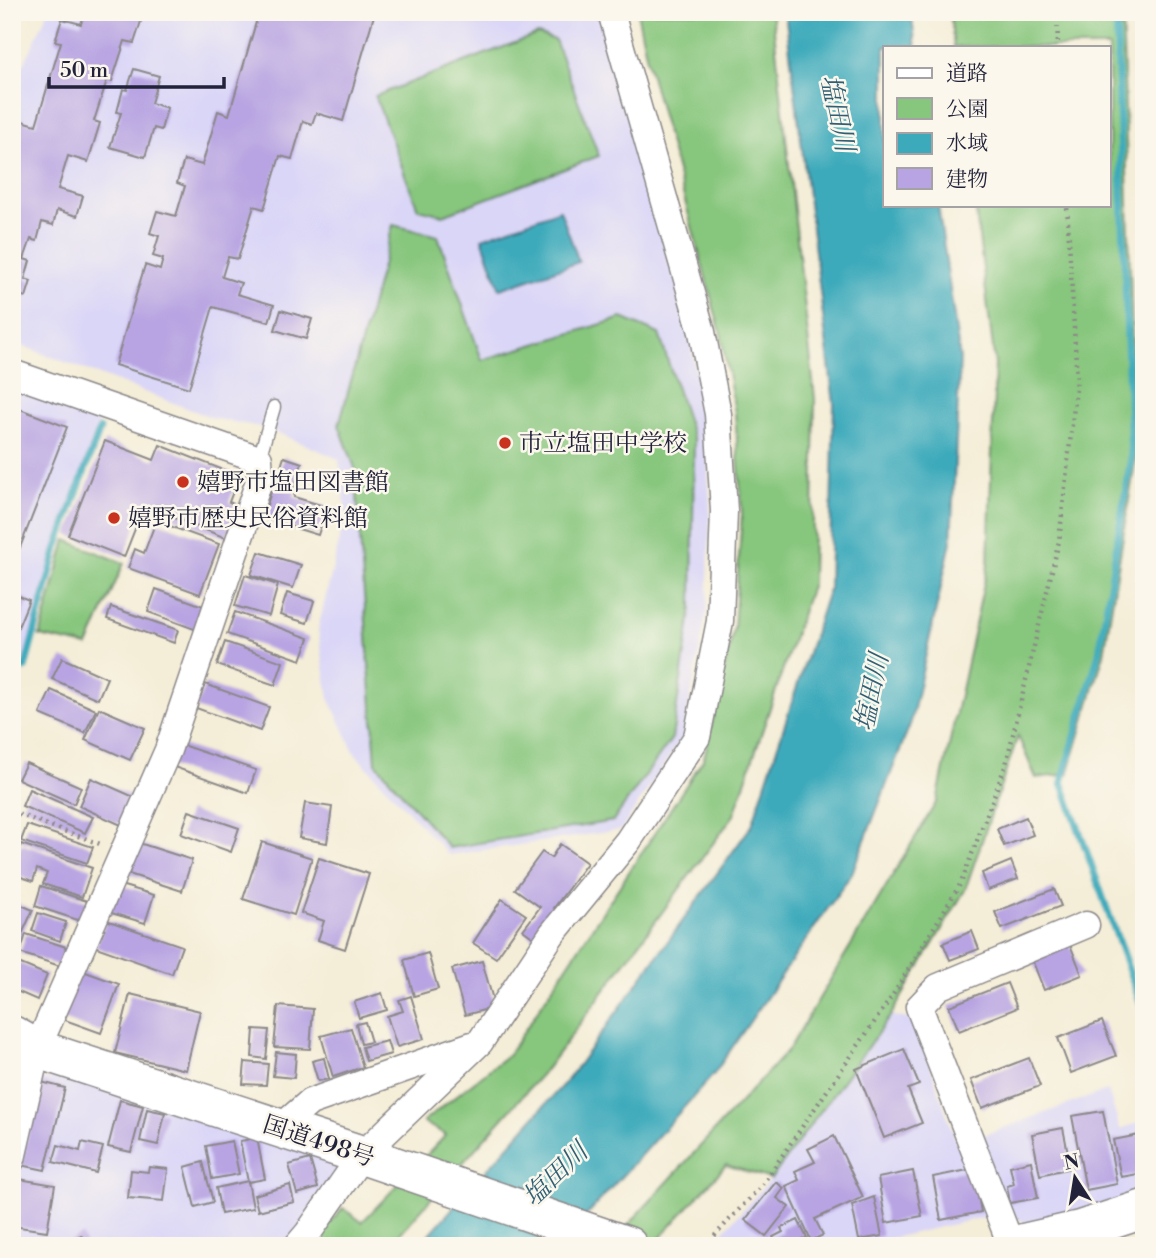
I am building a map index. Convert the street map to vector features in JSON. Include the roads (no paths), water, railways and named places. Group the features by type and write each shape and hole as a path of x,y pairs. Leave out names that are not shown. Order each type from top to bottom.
{"highway":[{"name":"国道498号","path":"24,1042 628,1246"},
{"path":"1011,1246 1080,1230 1144,1209"}],"street":[{"path":"297,1246 362,1155 480,1042 552,934 628,841 697,737 720,621 724,512 718,414 702,332 611,12"},
{"path":"12,373 259,459 260,478 168,750 123,852 24,1042 12,1159"},
{"path":"1011,1246 919,1007 938,987 1086,925"},
{"path":"280,1128 310,1102 480,1042"}],"lane":[{"path":"259,459 274,407"}],"water":[{"name":"塩田川","path":"785,12 911,12 916,46 883,46 883,206 938,206 960,359 951,542 911,722 852,873 714,1074 559,1246 419,1246 569,1078 752,825 829,588 834,404"},
{"path":"560,210 579,262 500,289 482,238"}],"waterway":[{"path":"1116,12 1131,458 1099,653 1062,782 1144,1013"},
{"path":"12,664 25,668 57,548 100,429"}],"place":[{"name":"市立塩田中学校","path":"505,443"},
{"name":"嬉野市塩田図書館","path":"183,482"},
{"name":"嬉野市歴史民俗資料館","path":"114,518"}]}
